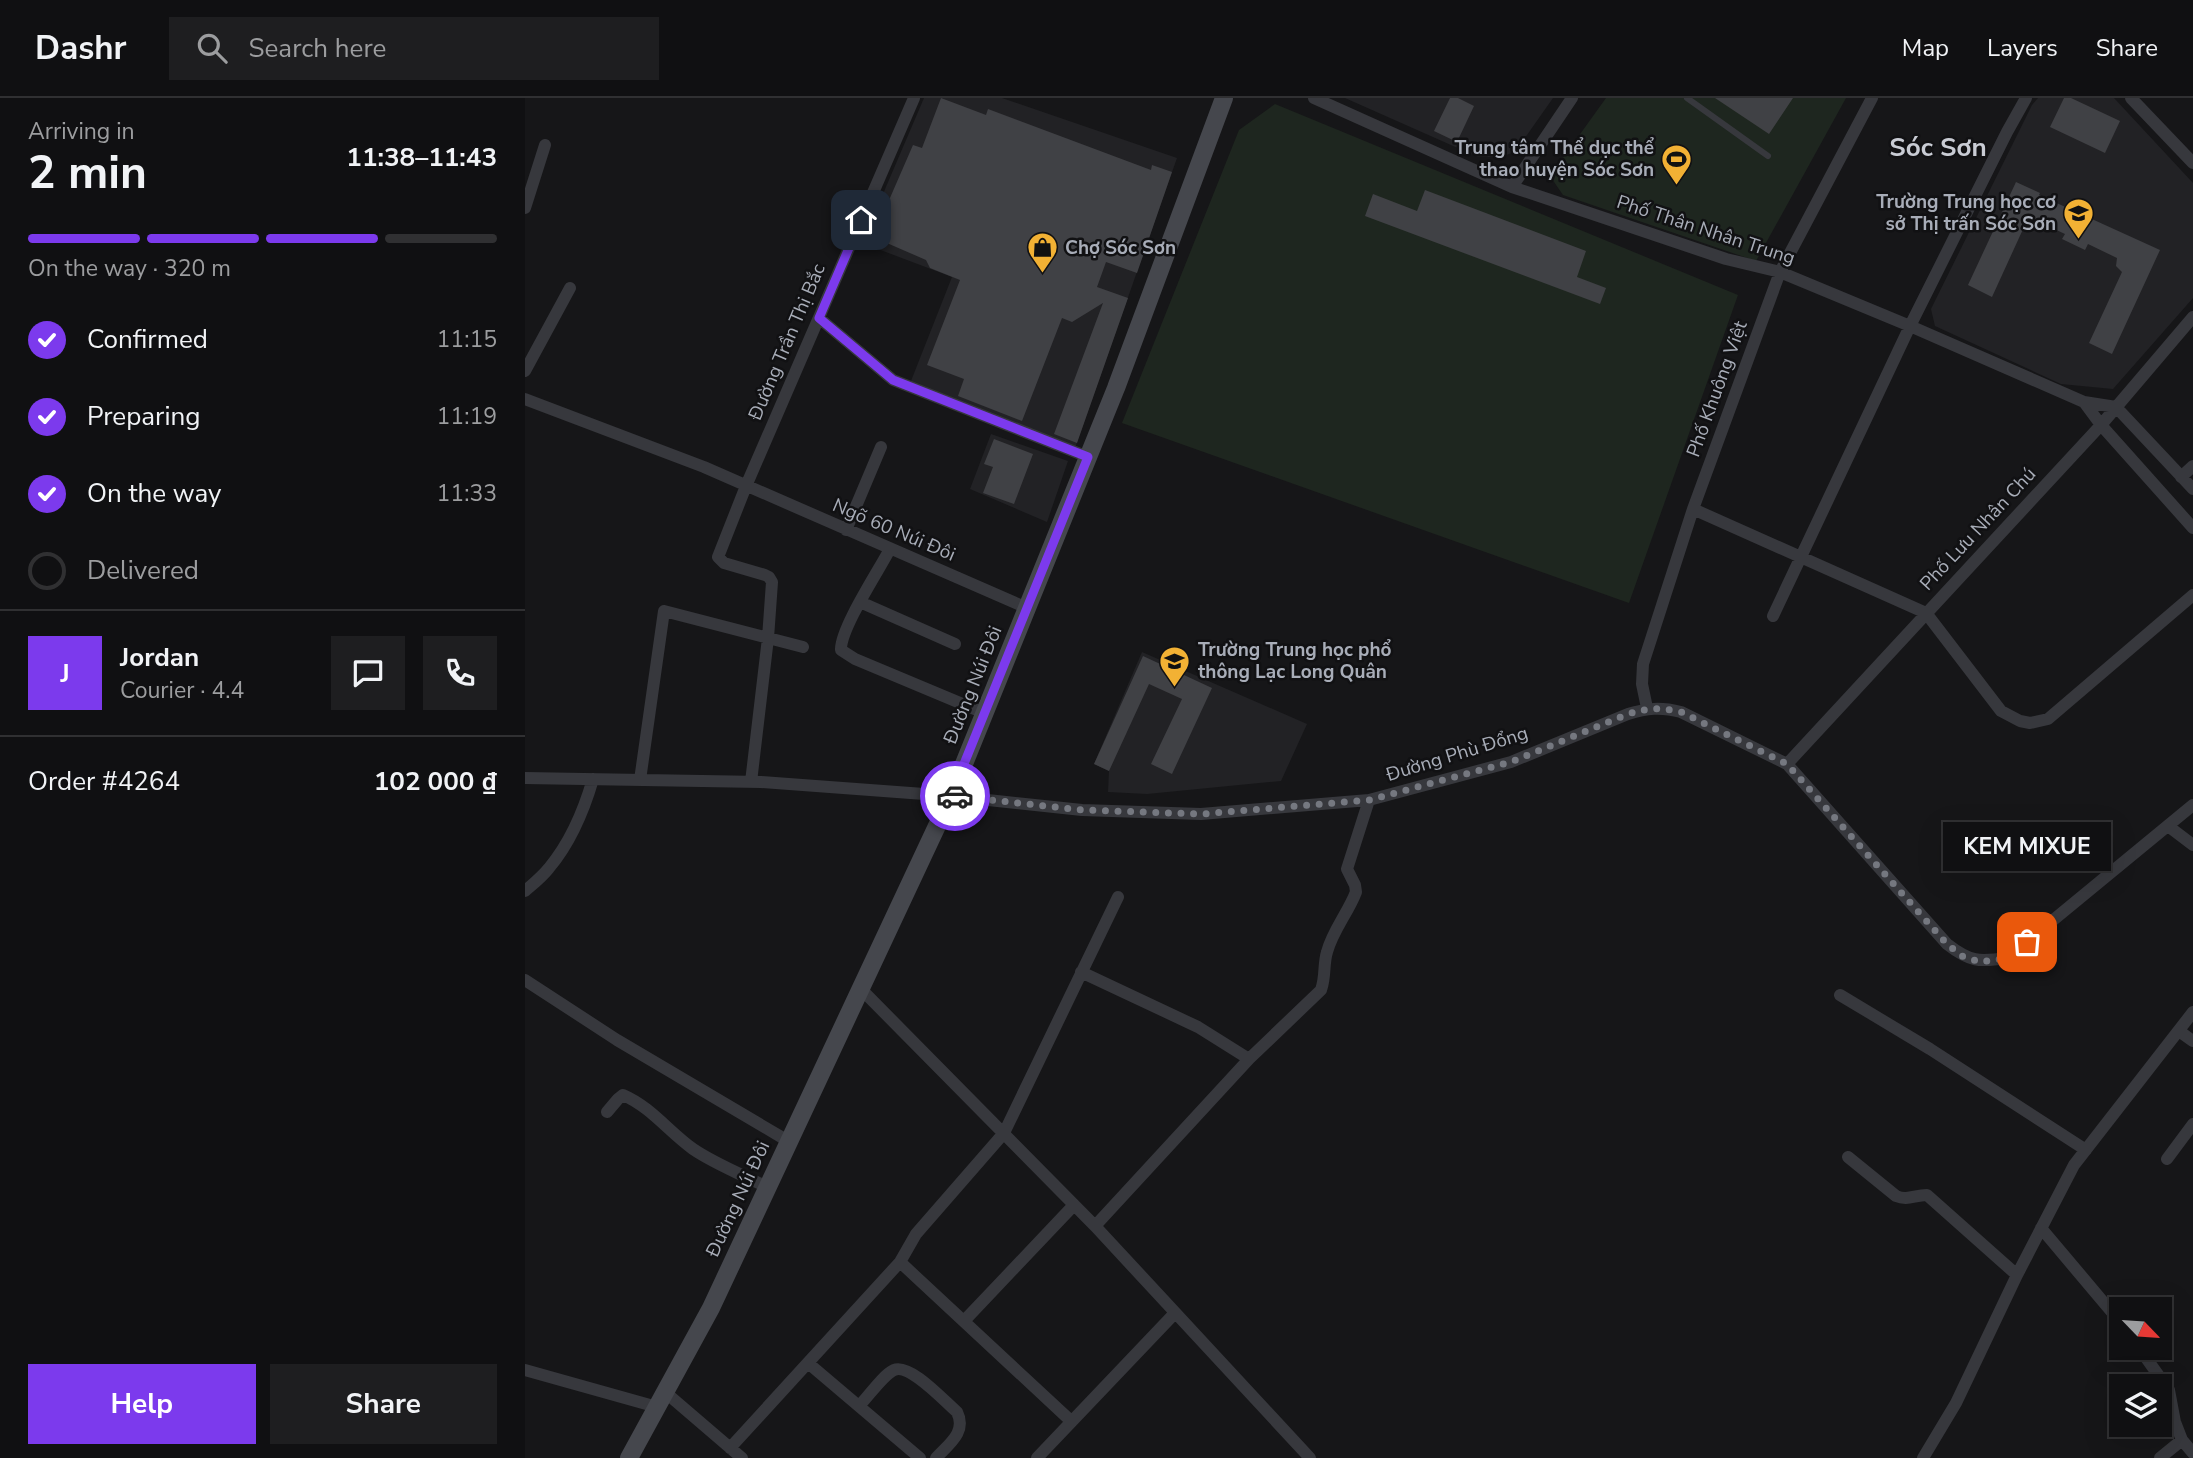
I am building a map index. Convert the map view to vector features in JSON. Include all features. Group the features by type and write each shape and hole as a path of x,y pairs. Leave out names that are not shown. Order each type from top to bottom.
{"main road":[{"name":"Đường Núi Đôi","path":"629,1458 711,1308 951,796 1116,388 1224,98"}],"street":[{"name":"Đường Trần Thị Bắc","path":"768,638 772,582 769,577 724,564 718,557 746,486 914,98"},
{"name":"Phố Thân Nhân Trung","path":"1314,98 1512,187 1726,259 1780,272 2084,402 2116,407"},
{"path":"1512,187 1572,98"},
{"name":"Phố Khuông Việt","path":"1647,708 1642,684 1643,664 1693,509 1780,272 1872,98"},
{"path":"2131,98 2193,163"},
{"path":"1773,616 1910,326 2024,99"},
{"path":"525,208 545,145"},
{"path":"525,370 570,288"},
{"name":"Phố Lưu Nhân Chú","path":"1787,764 2101,425 2193,317"},
{"path":"819,318 893,380 1088,457"},
{"name":"Ngõ 60 Núi Đôi","path":"525,399 704,467 1027,608"},
{"name":"Phố Thân Nhân Trung","path":"2084,402 2101,425 2193,528"},
{"path":"2116,407 2193,489"},
{"path":"846,530 881,447"},
{"path":"2181,477 2193,466"},
{"path":"1693,509 1926,613 2001,711 2029,723 2048,719 2193,595"},
{"path":"890,549 860,602 841,644 841,650 985,713"},
{"path":"860,602 955,644"},
{"path":"640,780 664,611 803,647"},
{"path":"751,782 768,638"},
{"name":"Đường Phù Đổng","path":"525,778 751,782 951,796 1082,810 1202,814 1369,800 1511,762 1628,714 1647,708 1664,708 1681,712 1787,764 1947,944 1962,956 1980,962 2007,958 2193,805"},
{"path":"525,891 550,868 571,834 593,779"},
{"path":"1095,1226 1249,1059 1321,990 1326,976 1326,954 1356,892 1347,869 1369,800"},
{"path":"2168,826 2193,845"},
{"path":"730,1448 900,1262 916,1234 1004,1133 1118,897"},
{"path":"1081,972 1198,1027 1249,1059"},
{"path":"525,980 628,1047 789,1141"},
{"path":"860,988 1095,1226 1310,1458"},
{"path":"1840,995 1930,1049 2086,1150"},
{"path":"1923,1458 1956,1403 2017,1275 2074,1165 2193,1012"},
{"path":"2179,1031 2193,1041"},
{"path":"607,1112 618,1099 623,1096 630,1098 646,1108 695,1150 767,1187"},
{"path":"2167,1159 2193,1124"},
{"path":"1848,1157 1896,1196 1905,1199 1927,1195 2017,1275"},
{"path":"964,1321 1074,1205"},
{"path":"2041,1228 2109,1310"},
{"path":"900,1262 1071,1421"},
{"path":"1037,1458 1175,1312"},
{"path":"2148,1360 2169,1390 2175,1422 2182,1440 2193,1453"},
{"path":"808,1363 920,1458"},
{"path":"859,1406 891,1371 898,1369 913,1373 957,1412 961,1420 961,1428 955,1438 936,1458"},
{"path":"526,1373 661,1400 742,1458"},
{"path":"2160,1458 2182,1440"}],"lane":[{"path":"1687,98 1768,156"}],"shaded area":[{"name":"Chợ Sóc Sơn","path":"924,98 1002,98 1177,158 1074,451 909,386 952,277 862,243"},
{"path":"1345,98 1553,98 1515,152 1500,157 1478,157"},
{"name":"Trung tâm Thể dục thể thao huyện Sóc Sơn","path":"1606,98 1846,98 1756,261 1563,195 1550,176"},
{"name":"Trường Trung học cơ sở Thị trấn Sóc Sơn","path":"2038,98 2114,98 2193,183 2193,298 2113,389 2061,384 1935,326 1931,309 2032,105"},
{"path":"1275,104 1738,295 1629,603 1122,423 1239,130"},
{"path":"991,434 1068,461 1047,522 970,489"},
{"name":"Trường Trung học phổ thông Lạc Long Quân","path":"1142,652 1307,724 1281,781 1147,794 1108,792 1109,771 1094,764"}],"building":[{"name":"Chợ Sóc Sơn","path":"941,98 986,115 988,109 1151,170 1152,165 1172,172 1137,273 1106,262 1097,287 1128,298 1077,443 1054,434 1103,303 1072,322 1062,318 1022,421 958,396 964,379 927,365 960,280 930,268 926,260 873,237 913,145 922,148"},
{"path":"1450,98 1458,98 1474,106 1457,142 1434,131"},
{"path":"1715,98 1793,98 1769,134"},
{"path":"2064,98 2071,98 2120,121 2105,153 2050,127"},
{"path":"2016,182 2160,250 2112,354 2089,343 2122,272 2116,266 2117,258 2088,244 2085,250 2062,239 2065,234 2037,221 2024,227 1992,297 1968,285"},
{"path":"1425,190 1586,251 1577,277 1606,288 1600,304 1365,216 1373,194 1417,211"},
{"path":"994,439 1033,454 1014,504 983,493 993,467 984,464"},
{"path":"1143,656 1212,688 1172,774 1151,764 1182,699 1149,684 1109,771 1094,764"}],"way so far":[{"path":"955,796 1082,810 1202,814 1369,800 1511,762 1628,714 1647,708 1664,708 1681,712 1787,764 1947,944 1962,956 1980,962 2007,958 2027,942"}],"place":[{"name":"Trung tâm Thể dục thể thao huyện Sóc Sơn","path":"1677,186"},
{"name":"Trường Trung học cơ sở Thị trấn Sóc Sơn","path":"2079,240"},
{"name":"Chợ Sóc Sơn","path":"1042,275"},
{"name":"Trường Trung học phổ thông Lạc Long Quân","path":"1175,688"},
{"name":"KEM MIXUE","path":"2027,942"}],"district":[{"name":"Sóc Sơn","path":"1938,147"}],"route":[{"path":"861,220 819,318 893,380 1088,457 951,796 955,796"}]}
